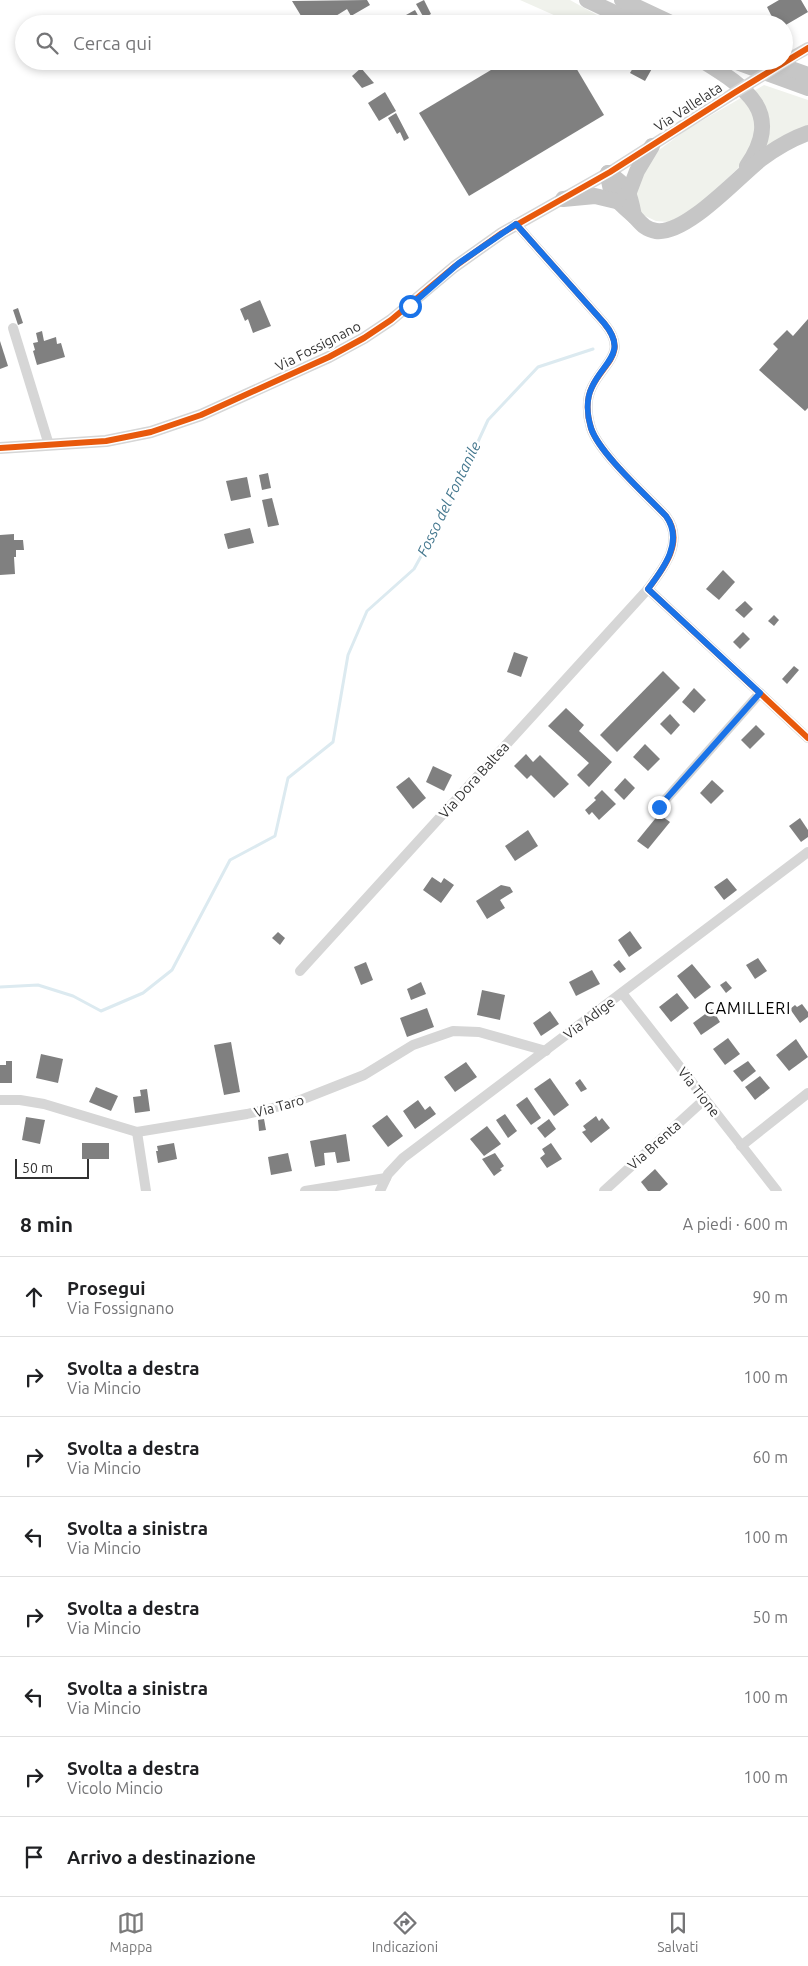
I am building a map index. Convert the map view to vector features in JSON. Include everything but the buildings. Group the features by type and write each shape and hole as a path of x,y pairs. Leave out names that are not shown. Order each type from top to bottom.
{"highway":[{"path":"587,0 619,15"},
{"path":"622,0 654,15"},
{"path":"716,70 745,91 754,100 760,113 763,129 760,142 754,156 741,176"},
{"path":"759,70 808,88"},
{"path":"793,70 808,75"},
{"path":"608,172 610,188 623,197 634,216 650,230 659,231 674,228 692,218 741,176 778,148 808,133"},
{"path":"623,197 652,146"},
{"path":"563,199 590,196 623,197"}],"street":[{"name":"Via Vallelata","path":"793,56 808,48"},
{"name":"Via Vallelata","path":"608,172 771,70"},
{"name":"Via Fossignano","path":"0,448 116,439 160,430 212,410 329,357 391,320 459,263 516,224 608,172"},
{"name":"Via Dora Baltea","path":"300,971 648,589 668,560 673,544 672,526 666,516 599,445 591,429 588,400 592,386 609,364 613,355 614,345 611,334 600,318 516,224"},
{"path":"13,328 49,445"},
{"path":"648,589 808,738"},
{"path":"659,807 760,693"},
{"name":"Via Adige","path":"380,1191 386,1178 403,1158 808,852"},
{"name":"Via Tione","path":"622,993 777,1191"},
{"name":"Via Taro","path":"0,1100 37,1102 137,1132 246,1114 292,1103 359,1077 374,1070 413,1045 453,1031 479,1032 546,1051"},
{"path":"741,1146 808,1093"},
{"name":"Via Brenta","path":"604,1191 705,1099"},
{"path":"137,1132 146,1191"},
{"path":"305,1191 386,1178"}],"shaded area":[{"path":"520,0 570,0 597,15 554,15"},
{"path":"764,85 808,100 808,125 758,158 752,92"},
{"path":"746,95 758,122 750,157 695,209 669,222 656,221 641,214 633,196 651,156 686,130"}],"waterway":[{"name":"Fosso del Fontanile","path":"0,987 38,985 73,996 101,1011 143,993 172,970 230,860 275,836 288,778 333,742 348,655 367,611 414,569 446,511 488,420 538,367 593,349"}],"cycle path":[{"path":"793,57 808,48"},
{"path":"0,448 106,441 151,432 201,415 329,357 364,338 391,320 454,267 502,233 610,172 772,70"},
{"path":"516,224 611,333 614,350 612,357 597,378 590,392 588,402 589,418 591,428 603,449 624,474 666,516 671,525 673,545 670,554 648,589 808,738"}],"district":[{"name":"CAMILLERI","path":"748,1008"}],"route":[{"path":"410,306 459,263 516,224 606,325 611,334 614,345 613,355 609,364 592,386 588,400 588,414 591,429 599,445 666,516 672,526 673,544 668,560 648,589 760,693 659,807"}]}
